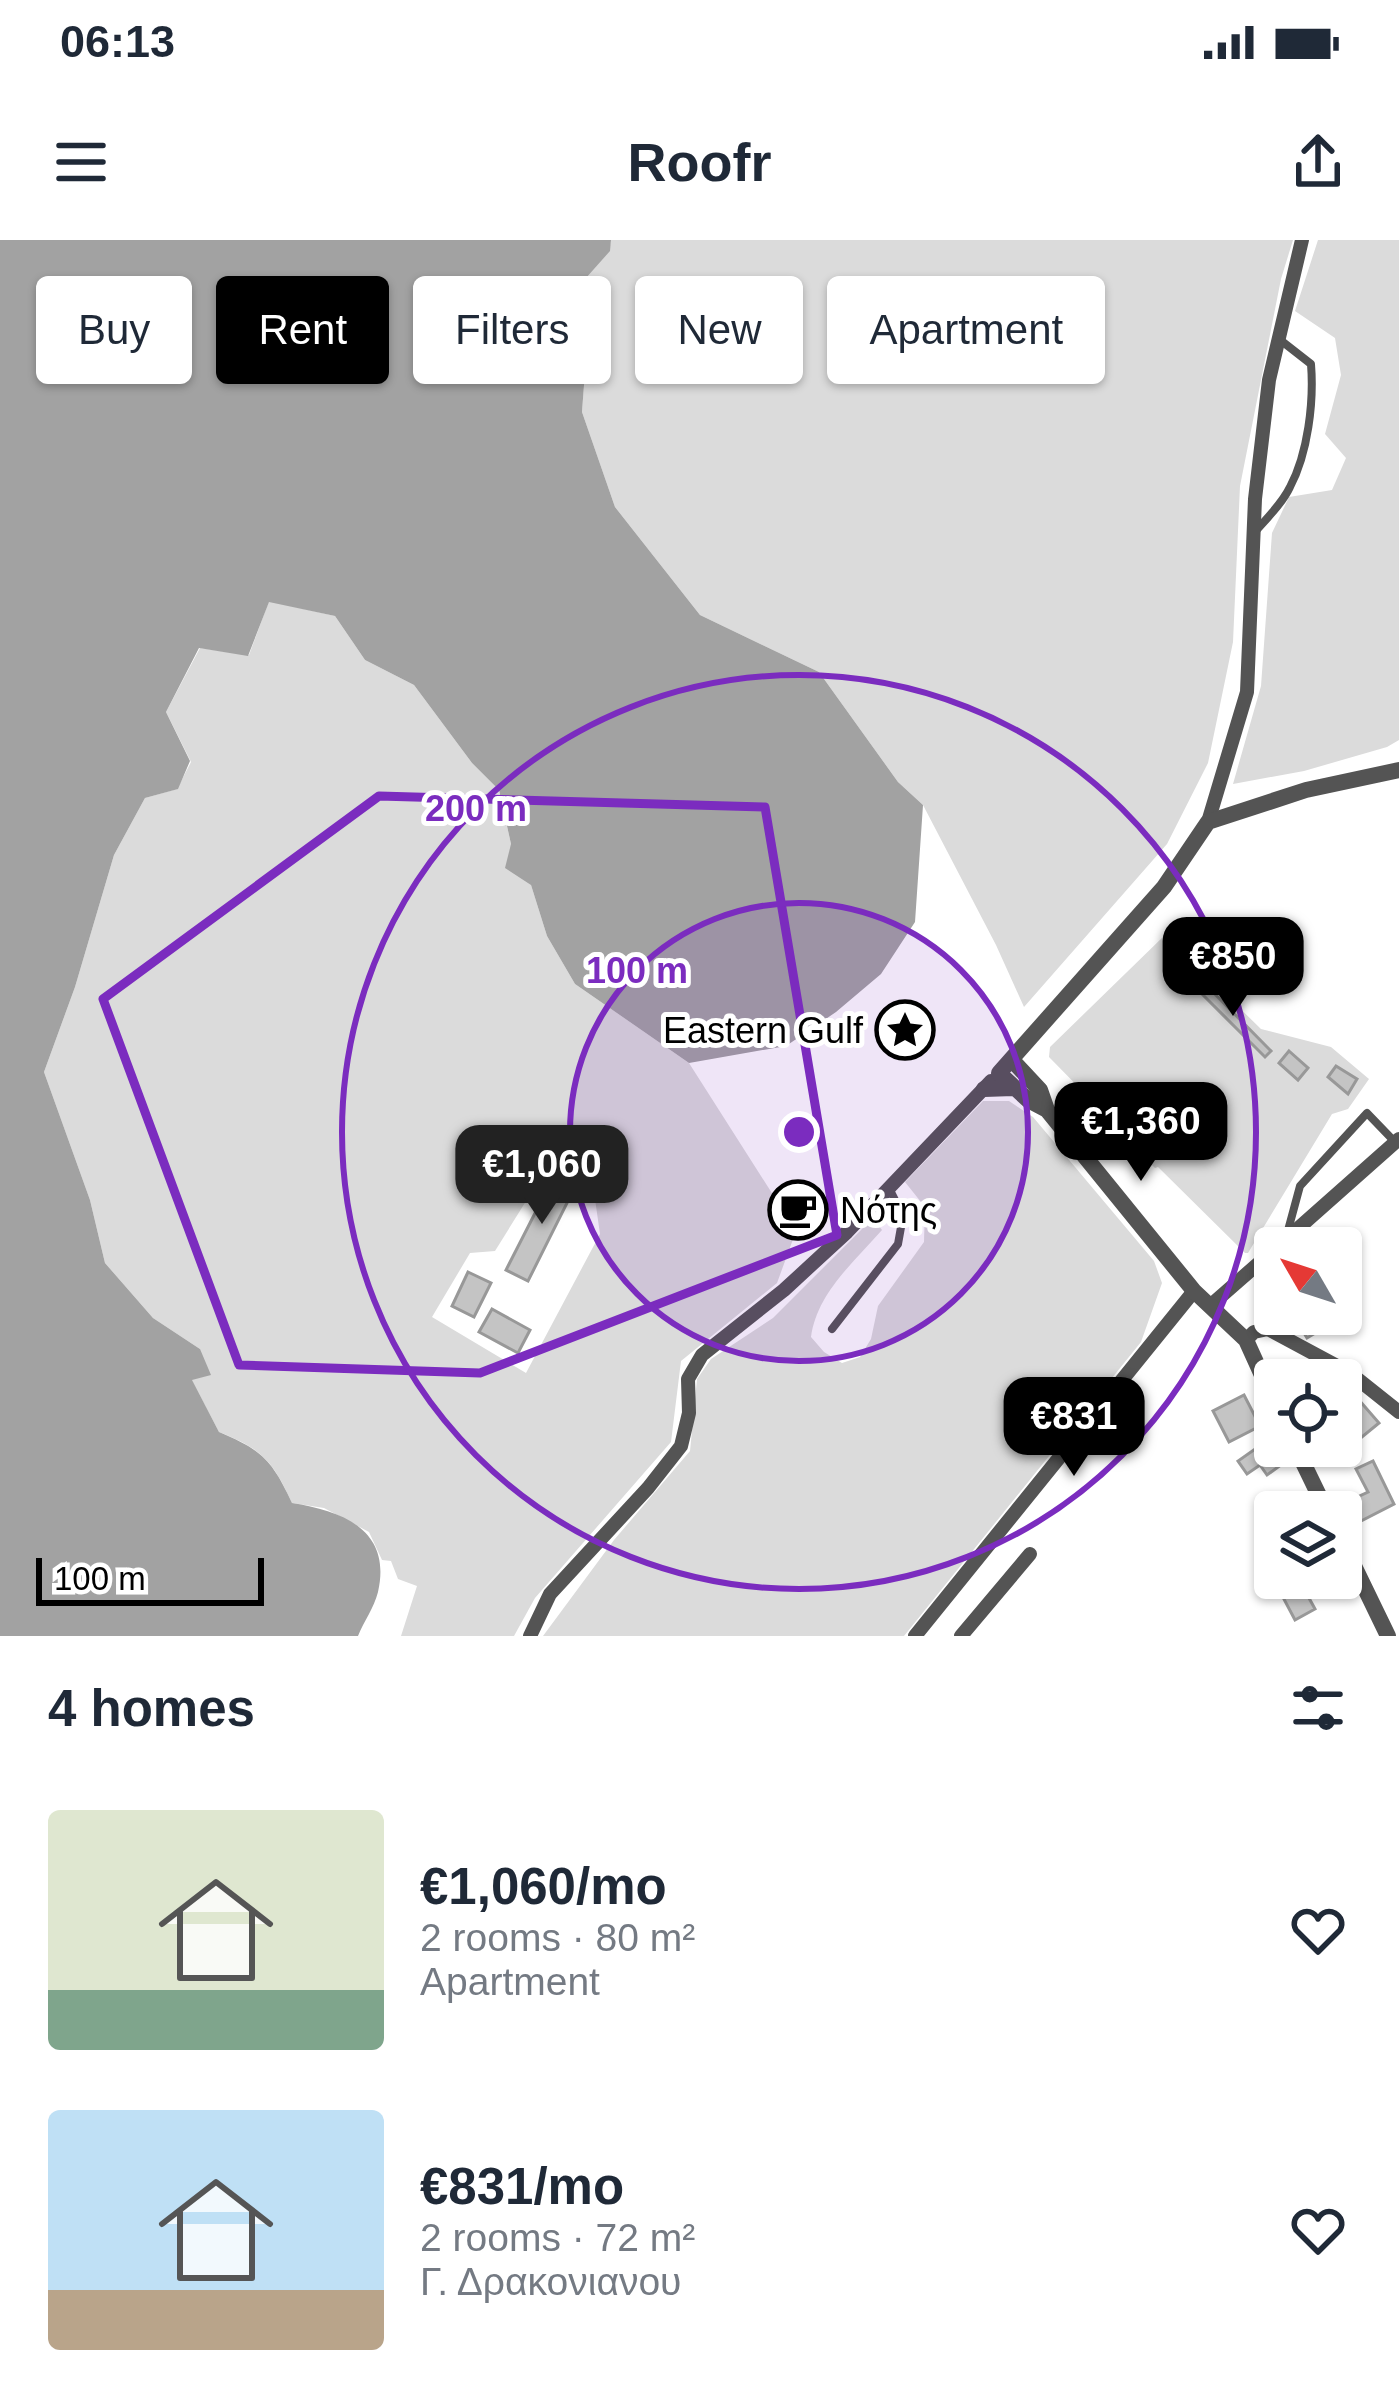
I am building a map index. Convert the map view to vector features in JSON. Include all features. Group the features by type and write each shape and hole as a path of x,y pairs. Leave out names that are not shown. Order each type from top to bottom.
{"street":[{"path":"530,1636 550,1594 648,1488 680,1446 688,1414 688,1378 702,1355 784,1290 890,1190 1164,887 1208,822 1247,692 1253,534 1277,338 1302,240"},
{"path":"1208,822 1306,790 1399,770"},
{"path":"1027,1074 1028,1042"},
{"path":"1006,1066 1027,1074 1048,1110 1194,1291 1246,1340 1255,1359"},
{"path":"1006,1066 1013,1088"},
{"path":"984,1089 1013,1088 1048,1110"},
{"path":"1299,1227 1397,1141"},
{"path":"1211,1304 1254,1267"},
{"path":"915,1636 1194,1291"},
{"path":"1246,1340 1268,1329 1350,1373 1399,1412"},
{"path":"961,1636 1030,1554"},
{"path":"1362,1582 1388,1636"}],"lane":[{"path":"1253,534 1290,488 1313,391 1310,364 1277,338"},
{"path":"1285,1227 1300,1186 1367,1113 1397,1141"},
{"path":"832,1329 898,1244 903,1216 890,1190"}],"highlighted area":[{"path":"379,796 765,807 837,1235 480,1373 239,1365 103,999"}],"shaded area":[{"path":"0,240 611,240 610,251 588,276 413,276 413,384 584,384 582,412 615,507 700,615 819,672 898,782 923,805 915,922 881,974 786,1046 689,1063 575,984 547,936 531,885 505,868 511,844 499,790 472,763 414,685 365,660 335,616 269,602 248,656 199,648 166,712 190,761 178,789 145,798 114,855 44,1072 90,1200 105,1263 153,1318 200,1349 211,1375 192,1380 219,1432 264,1458 292,1503 345,1518 370,1539 378,1553 378,1592 358,1636 0,1636"},
{"path":"611,240 1293,240 1240,486 1233,642 1208,763 1167,844 1024,1007 923,805 898,782 819,672 700,615 615,507 582,412 584,384 611,384 611,276 586,276 609,251"},
{"path":"1318,240 1399,240 1399,740 1304,771 1233,784 1261,686 1272,533 1289,497 1332,490 1346,458 1325,434 1341,375 1335,338 1295,311"},
{"path":"269,601 335,616 365,660 414,685 472,763 499,790 511,844 531,885 547,936 575,984 689,1063 796,1231 777,1283 681,1361 671,1442 535,1598 514,1636 401,1636 417,1586 398,1579 391,1561 382,1560 369,1532 324,1508 292,1503 264,1458 219,1432 191,1379 200,1349 153,1318 105,1263 90,1200 44,1072 114,855 145,798 177,789 191,762 166,712 200,648 249,655","holes":["551,1161 591,1171 600,1234 526,1373 432,1317 470,1253 495,1251"]},
{"path":"1165,935 1261,1029 1331,1047 1369,1079 1348,1109 1332,1114 1264,1227 1254,1227 1254,1243 1245,1253 1098,1112 1049,1057 1050,1047"},
{"path":"983,1101 1009,1101 1033,1117 1154,1261 1162,1283 1141,1342 904,1636 543,1636 614,1540 690,1451 697,1379 711,1359 773,1318 873,1218 882,1230 829,1292 811,1337 842,1363 860,1357 871,1339 878,1306 924,1242 925,1207 905,1182"}],"building":[{"path":"1202,981 1271,1051 1265,1057 1196,988"},
{"path":"1289,1051 1308,1068 1298,1080 1279,1063"},
{"path":"1336,1066 1357,1079 1348,1094 1328,1077"},
{"path":"556,1172 577,1183 528,1281 506,1270"},
{"path":"468,1272 491,1283 474,1317 452,1306"},
{"path":"492,1309 530,1330 518,1353 479,1332"},
{"path":"1244,1395 1254,1414 1254,1429 1229,1442 1213,1411"},
{"path":"1362,1403 1379,1423 1362,1437"},
{"path":"1254,1450 1257,1467 1247,1474 1238,1461"},
{"path":"1373,1461 1394,1504 1362,1520 1362,1495 1368,1492 1356,1469"},
{"path":"1284,1599 1310,1599 1315,1609 1295,1620"}],"place":[{"name":"Eastern Gulf","path":"905,1030"},
{"name":"Νότης","path":"798,1210"}]}
